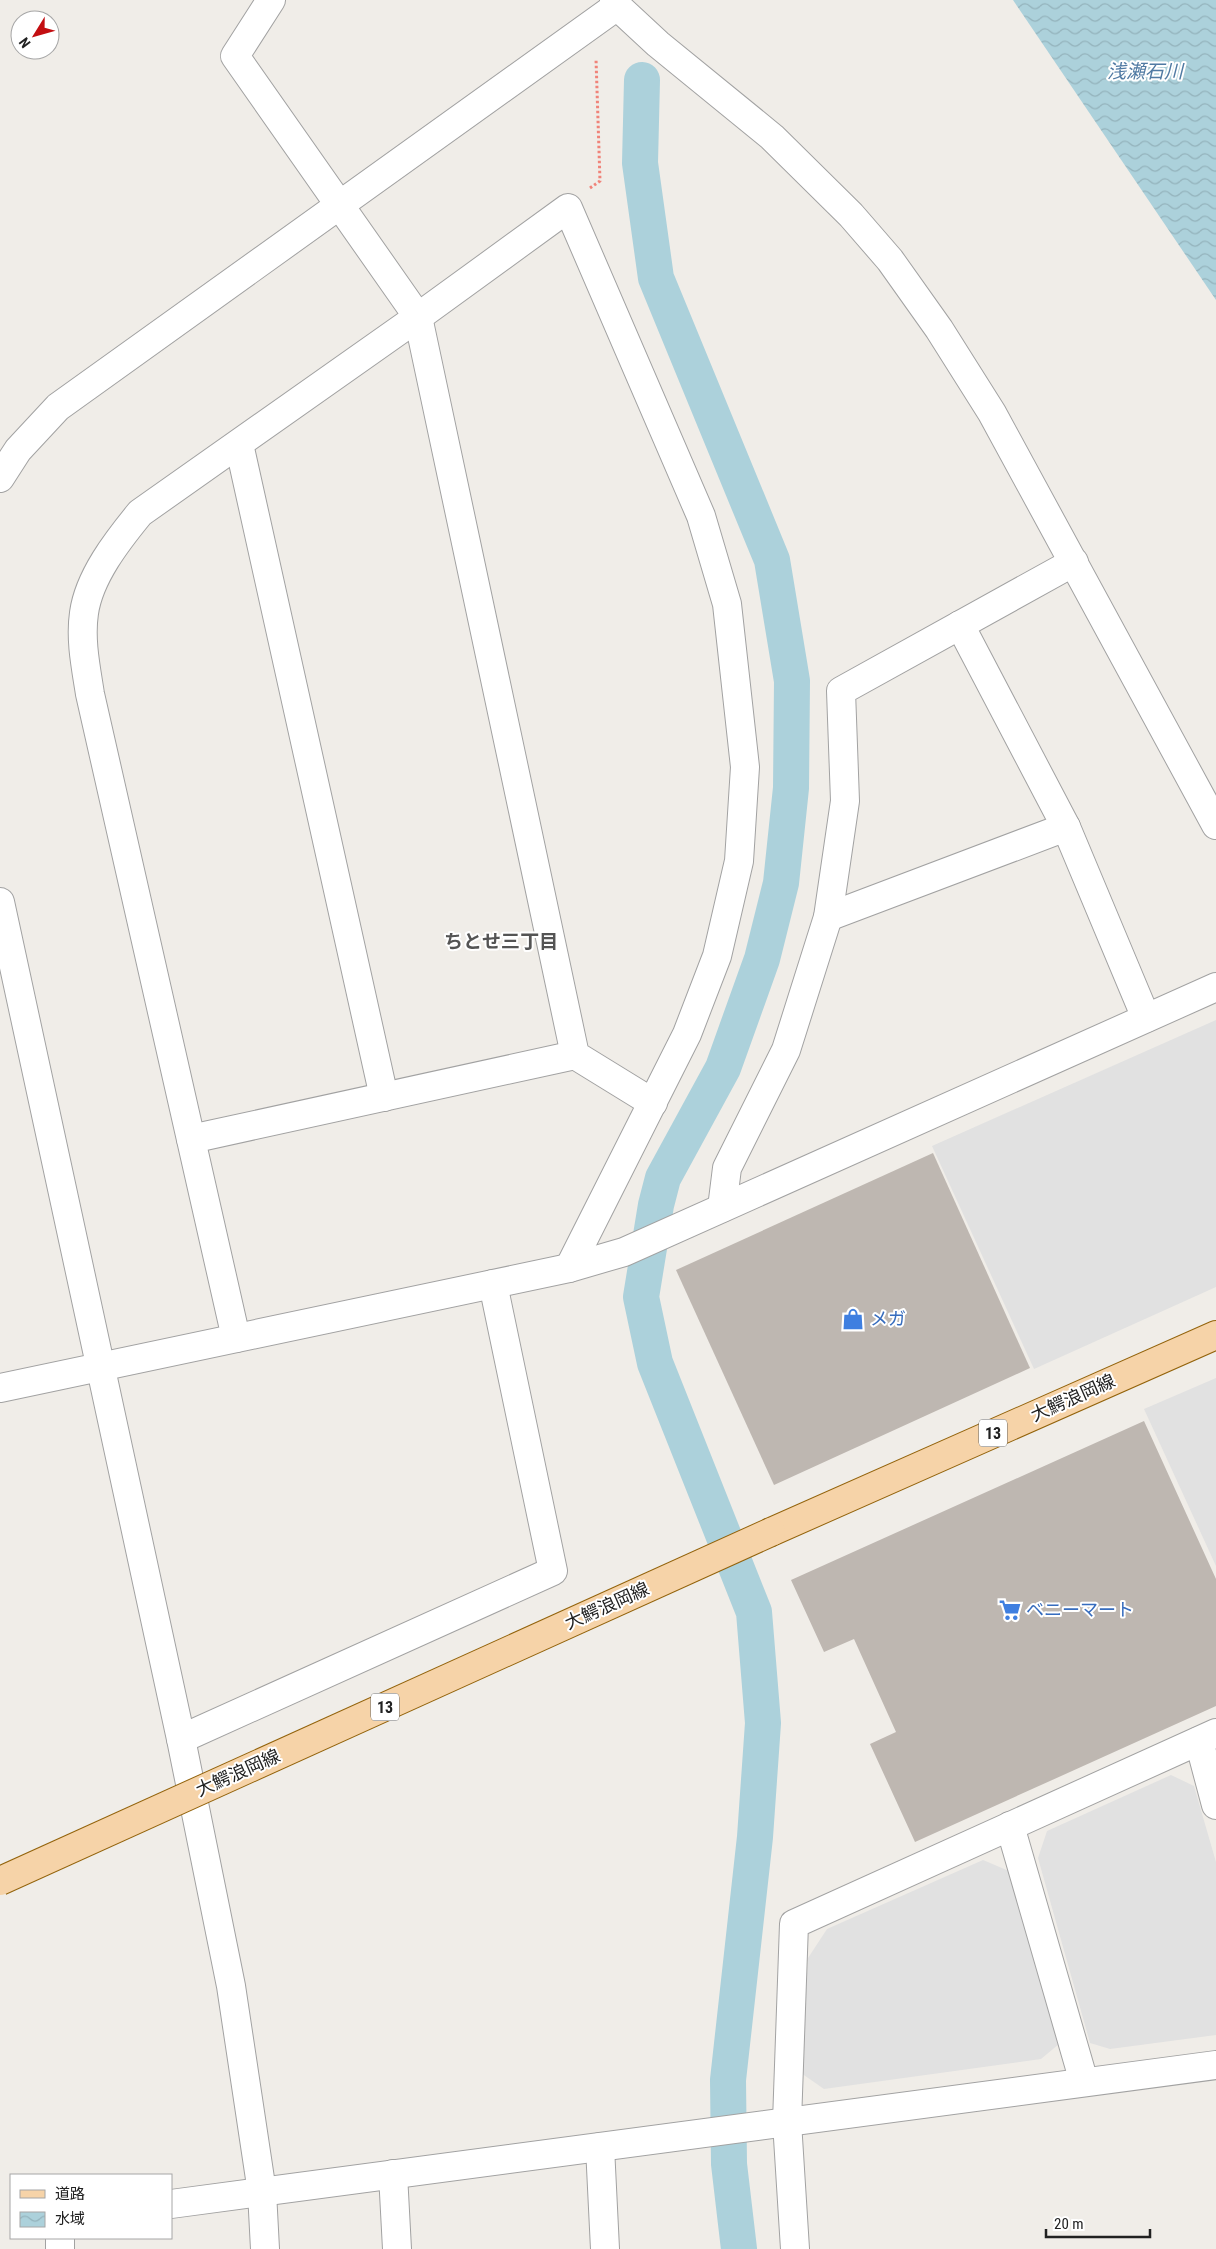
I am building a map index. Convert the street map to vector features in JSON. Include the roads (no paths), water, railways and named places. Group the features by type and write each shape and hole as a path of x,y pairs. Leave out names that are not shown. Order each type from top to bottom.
{"main road":[{"name":"大鰐浪岡線","path":"0,1881 771,1532 1216,1335"}],"street":[{"path":"271,0 235,56 418,317 575,1054"},
{"path":"0,478 18,450 58,407 340,205 616,3 658,44 772,137 851,215 890,260 939,329 992,414 1216,825"},
{"path":"236,1338 90,694 84,652 84,613 94,582 115,544 140,513 418,317 568,208 701,516 727,604 745,767 739,860 717,956 686,1034 569,1268"},
{"path":"239,444 384,1097"},
{"path":"722,1208 728,1168 786,1050 828,917 845,801 841,692 1074,562"},
{"path":"960,625 1066,827 1146,1018"},
{"path":"828,917 1066,827"},
{"path":"0,902 181,1739 231,1986 262,2192 265,2249"},
{"path":"0,1388 569,1268 624,1252 1216,987"},
{"path":"191,1139 575,1054 653,1103"},
{"path":"181,1739 553,1571 493,1284"},
{"path":"794,2249 787,2122 794,1924 1207,1737 1216,1805"},
{"path":"1010,1826 1084,2082"},
{"path":"172,2204 1216,2065"},
{"path":"600,2147 605,2249"},
{"path":"393,2174 397,2249"}],"water":[{"name":"浅瀬石川","path":"1013,0 1216,0 1216,300"}],"waterway":[{"path":"642,80 640,163 656,278 772,560 792,681 791,788 781,883 762,959 723,1068 663,1178 656,1205 641,1297 655,1363 754,1612 763,1723 755,1837 728,2080 729,2164 739,2249"}],"place":[{"name":"メガ","path":"853,1319"},
{"name":"ベニーマート","path":"1010,1610"}],"district":[{"name":"ちとせ三丁目","path":"501,941"}]}
